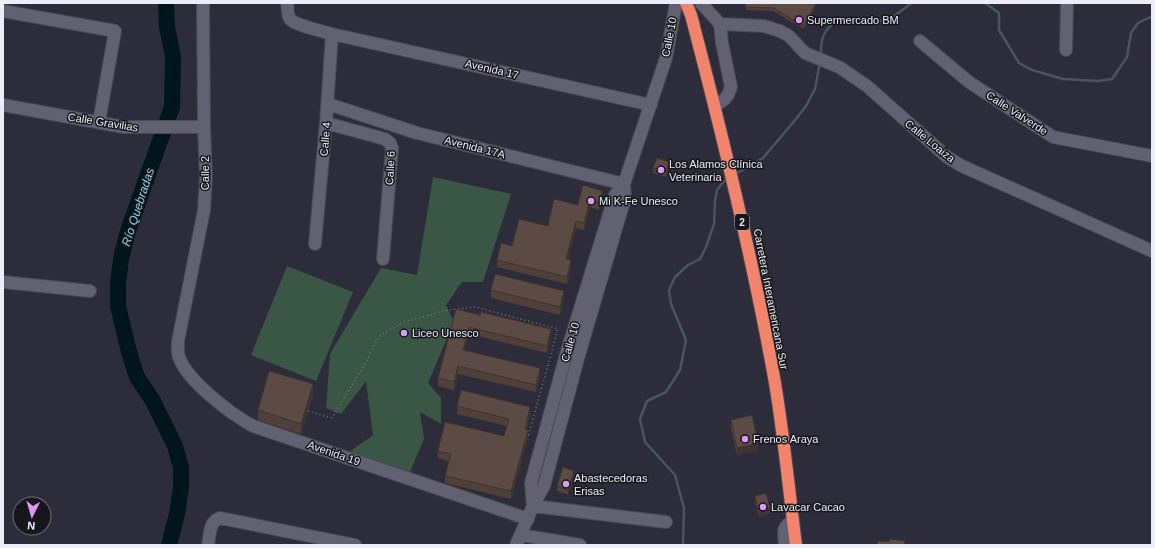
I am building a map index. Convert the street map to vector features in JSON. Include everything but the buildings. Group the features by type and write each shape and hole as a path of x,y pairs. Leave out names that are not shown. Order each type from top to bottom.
{"highway":[{"name":"Carretera Interamericana Sur","path":"687,3 714,106 750,257 775,384 796,545"}],"street":[{"name":"Calle 2","path":"178,341 204,210 206,177 204,127 204,3"},
{"name":"Avenida 17","path":"287,3 290,18 295,23 332,34 651,104"},
{"path":"666,3 672,22"},
{"name":"Calle 10","path":"518,540 533,506 531,483 567,351 615,195 624,184 666,58 676,3"},
{"path":"701,3 720,24 722,43 731,87 725,99 714,106"},
{"path":"1066,50 1067,3"},
{"path":"3,11 115,31 99,122"},
{"name":"Calle Loaiza","path":"720,24 764,26 780,31 789,36 805,53 839,67 867,86 947,157 957,163 1038,201 1152,251"},
{"name":"Calle 4","path":"315,244 328,104 332,34"},
{"name":"Calle Valverde","path":"920,41 969,82 1053,137 1152,156"},
{"name":"Avenida 17A","path":"328,104 417,133 624,184"},
{"name":"Calle Gravilias","path":"3,105 124,127 204,127"},
{"name":"Calle 6","path":"326,123 385,139 390,143 392,148 383,259"},
{"path":"3,282 90,291"},
{"name":"Avenida 19","path":"178,341 178,356 184,367 199,386 240,419 253,426 528,519"},
{"path":"533,506 666,522"},
{"path":"208,545 212,524 215,519 220,518 355,545"},
{"path":"785,545 784,529 786,525 793,521"},
{"path":"518,540 580,545"}],"path":[{"path":"308,411 332,418 366,362 379,336 404,322 448,310 475,307 558,329 528,437"}],"green space":[{"path":"433,177 511,194 483,282 462,282 446,305 454,322 428,383 441,398 441,424 420,412 424,439 409,474 348,453 373,435 366,381 341,414 326,408 330,354 381,268 417,275"},
{"path":"287,266 353,292 316,381 251,355"}],"waterway":[{"name":"Río Quebradas","path":"166,3 167,27 173,56 172,107 128,231 121,259 118,283 118,306 129,352 137,377 153,401 175,446 181,467 181,487 177,514 169,545"},
{"path":"821,55 821,43 823,37 828,28 834,23 842,20 887,20 912,3"},
{"path":"985,3 999,13 999,30 1019,63 1032,70 1063,79 1098,81 1112,79 1127,57 1131,33 1138,23 1150,17 1152,18"},
{"path":"734,175 763,158 806,106 815,89 820,62"},
{"path":"683,545 684,508 675,475 645,442 640,419 647,401 666,392 680,370 686,340 671,304 669,290 675,277 688,265 700,259 714,224 717,190 728,178"}],"place":[{"name":"Supermercado BM","path":"799,20"},
{"name":"Los Alamos Clínica Veterinaria","path":"661,170"},
{"name":"Mi K-Fe Unesco","path":"591,201"},
{"name":"Liceo Unesco","path":"404,333"},
{"name":"Frenos Araya","path":"745,439"},
{"name":"Abastecedoras Erisas","path":"566,484"},
{"name":"Lavacar Cacao","path":"763,507"}]}
